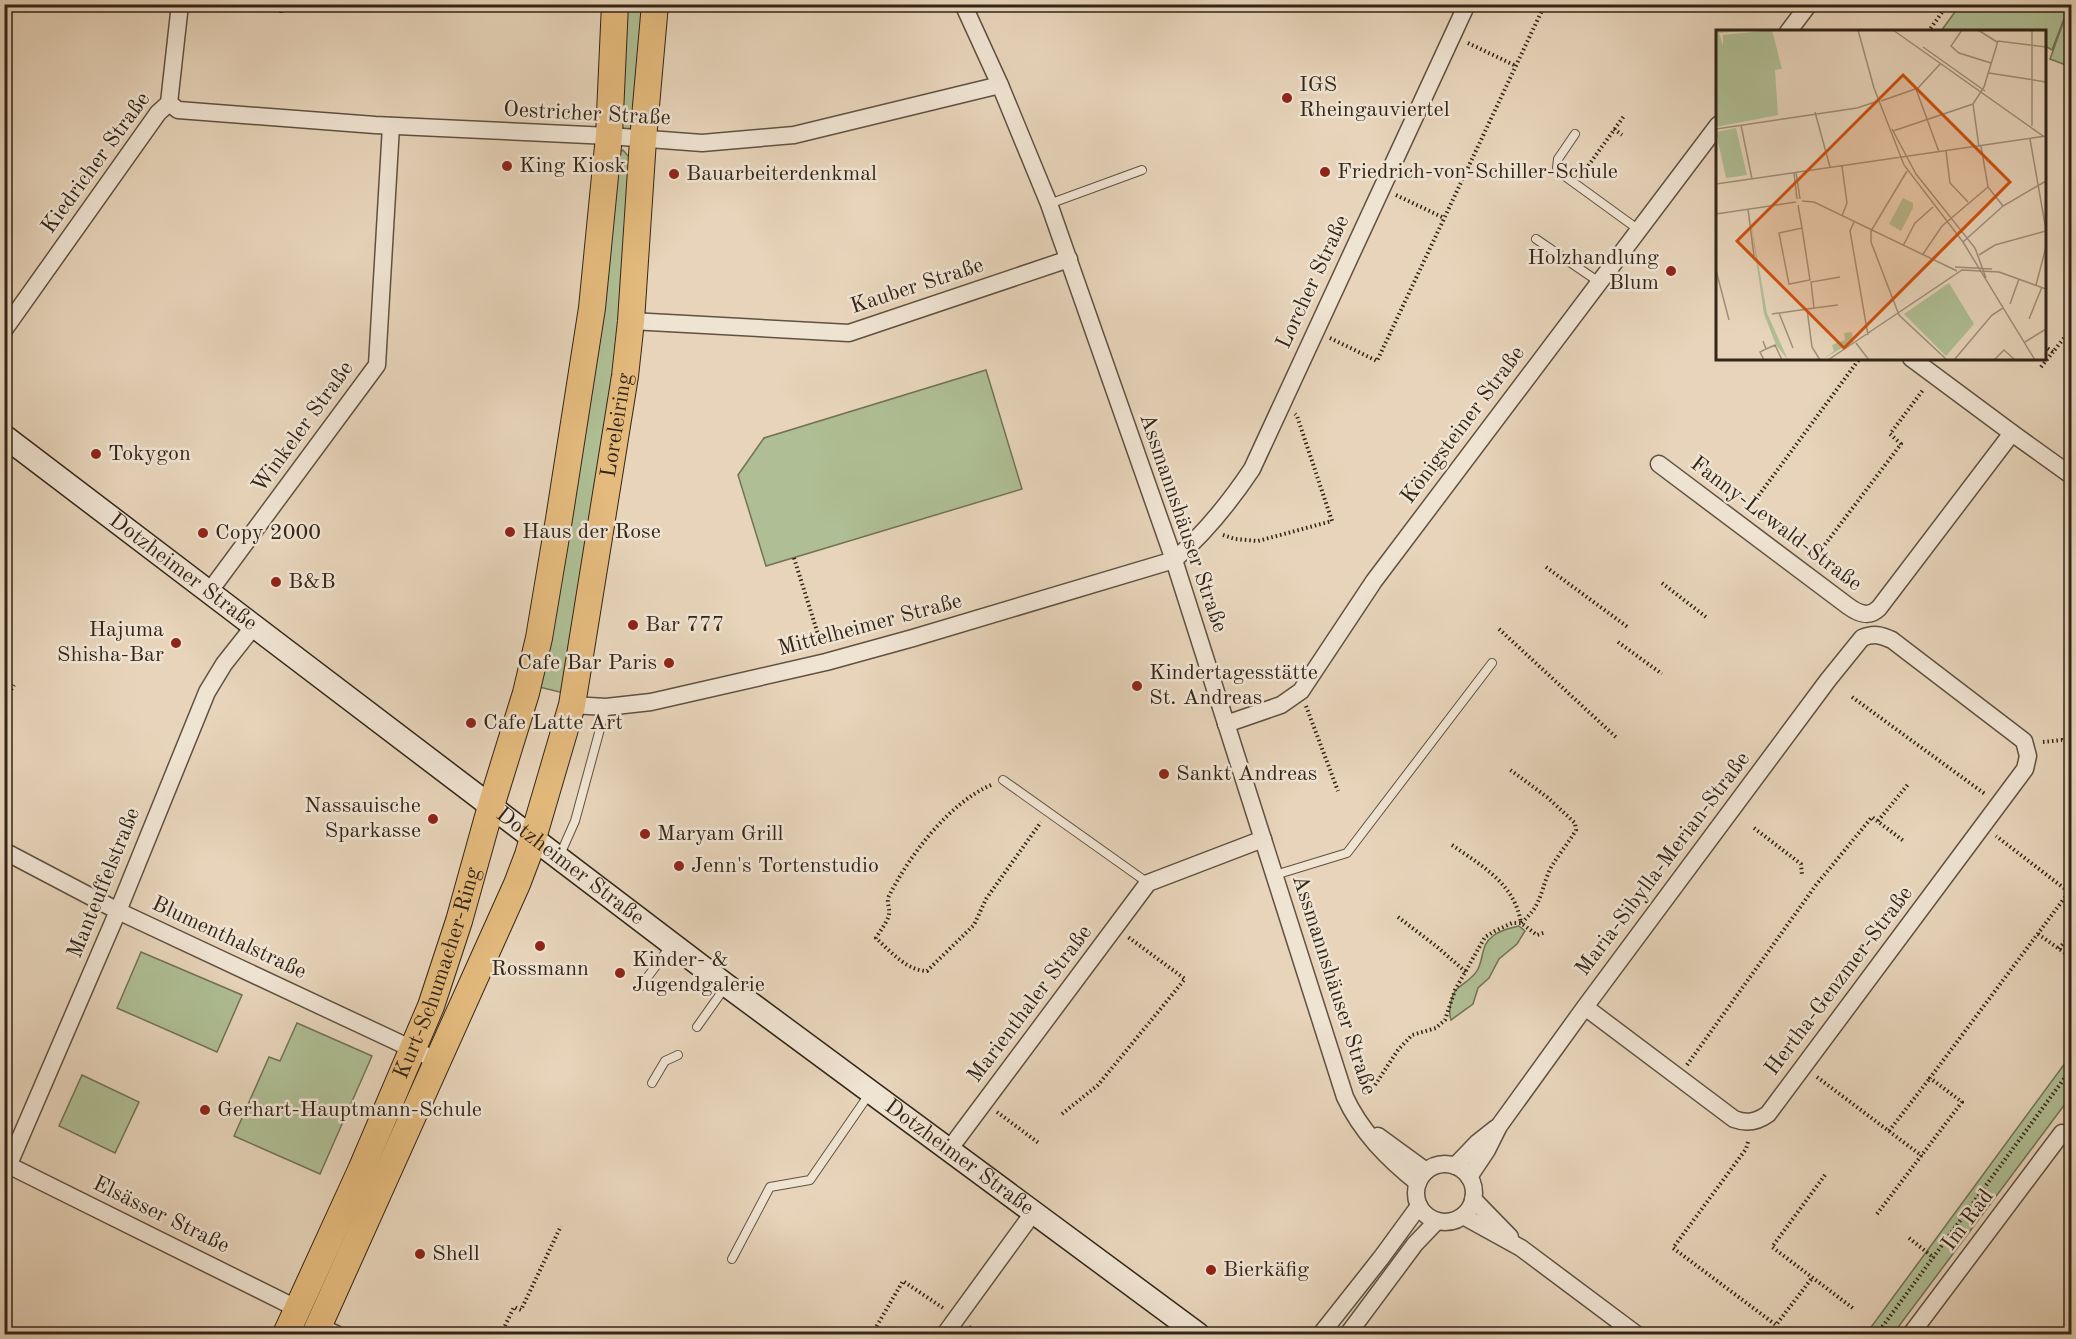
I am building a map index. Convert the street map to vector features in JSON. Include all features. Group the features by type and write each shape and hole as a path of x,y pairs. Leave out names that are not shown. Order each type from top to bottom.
{"main road":[{"name":"Loreleiring","path":"491,806 526,693 538,638 592,308 609,136 615,4"},
{"name":"Loreleiring","path":"533,837 572,705 621,404 632,321 643,140 655,4"},
{"name":"Dotzheimer Straße","path":"4,436 726,986 1198,1335"},
{"name":"Kurt-Schumacher-Ring","path":"286,1335 414,1049 447,963 491,806"},
{"name":"Kurt-Schumacher-Ring","path":"323,1332 438,1060 517,884 533,837"}],"street":[{"name":"Kiedricher Straße","path":"4,330 158,113 169,103 180,4"},
{"name":"Assmannshäuser Straße","path":"963,4 1000,85 1069,259 1174,560 1345,1097 1365,1130 1385,1140 1422,1177"},
{"name":"Lorcher Straße","path":"1174,560 1205,529 1238,490 1252,469 1467,4"},
{"path":"1790,30 1809,4"},
{"name":"Oestricher Straße","path":"169,103 178,110 392,126 609,136 702,143 794,135 1000,85"},
{"name":"Winkeler Straße","path":"209,592 377,365 392,126"},
{"name":"Königsteiner Straße","path":"1226,724 1281,705 1301,691 1374,581 1716,128"},
{"name":"Kauber Straße","path":"632,321 849,333 1069,259"},
{"path":"1914,360 2012,433 2070,472"},
{"name":"Fanny-Lewald-Straße","path":"1659,464 1848,606 1860,614 1869,614 1880,608 2012,433"},
{"name":"Mittelheimer Straße","path":"572,705 606,707 651,702 826,662 1174,560"},
{"name":"Manteuffelstraße","path":"7,1164 118,911 207,692 224,663 254,626"},
{"name":"Hertha-Genzmer-Straße","path":"1585,1007 1734,1119 1750,1123 1768,1114 2025,769 2028,756 2024,741 1976,702 1892,640 1870,635"},
{"name":"Maria-Sibylla-Merian-Straße","path":"1469,1178 1499,1126 1585,1007 1828,680 1856,644 1862,638 1870,635"},
{"path":"1148,883 1263,839"},
{"name":"Blumenthalstraße","path":"4,851 118,911 438,1060"},
{"name":"Marienthaler Straße","path":"948,1151 1148,883"},
{"name":"Maria-Sibylla-Merian-Straße","path":"1455,1166 1477,1143 1499,1126"},
{"name":"Im Rad","path":"1911,1335 2062,1132"},
{"name":"Elsässer Straße","path":"7,1164 298,1309"},
{"path":"1440,1164 1455,1166 1469,1178 1473,1188 1473,1199 1469,1210 1463,1216 1455,1220 1437,1221 1426,1215 1416,1198 1422,1177 1440,1164"},
{"path":"1473,1199 1521,1248"},
{"path":"1321,1335 1419,1206"},
{"path":"945,1335 1033,1213"},
{"path":"1463,1216 1521,1248 1636,1335"},
{"path":"1348,1335 1415,1244 1437,1221"}],"lane":[{"path":"1575,134 1558,159 1557,168 1638,230"},
{"path":"1049,204 1142,170"},
{"path":"1536,239 1599,282"},
{"path":"1275,875 1347,853 1492,663"},
{"path":"559,857 575,821 606,707"},
{"path":"1003,780 1148,883"},
{"path":"641,986 672,944"},
{"path":"696,1027 726,986"},
{"path":"652,1083 665,1061 678,1055"},
{"path":"732,1259 770,1187 810,1180 871,1093"}],"path":[{"path":"281,4 281,13"},
{"path":"1315,330 1377,361 1545,4"},
{"path":"1929,30 1948,4"},
{"path":"1453,36 1516,66"},
{"path":"1575,184 1624,116"},
{"path":"1614,129 1622,135"},
{"path":"1382,188 1444,218"},
{"path":"2041,368 2072,328"},
{"path":"2046,348 2052,352"},
{"path":"1747,510 1859,360"},
{"path":"1814,560 1901,444 1890,434 1923,390"},
{"path":"1205,529 1235,539 1258,541 1332,521 1297,416 1280,407"},
{"path":"794,558 826,662"},
{"path":"1546,567 1629,628"},
{"path":"1662,583 1706,617"},
{"path":"1499,629 1618,739"},
{"path":"1618,642 1662,675"},
{"path":"4,701 14,685"},
{"path":"1301,691 1338,791"},
{"path":"1852,697 1985,794"},
{"path":"2043,742 2062,740 2072,748"},
{"path":"1509,769 1547,797 1575,823 1576,830 1548,873 1536,908 1521,923"},
{"path":"1003,780 983,788 951,811 933,832 887,899 889,915 876,938 894,955 917,971 927,971 974,924 986,899 1049,812"},
{"path":"1878,821 1909,783"},
{"path":"1678,1077 1816,885 1872,817 1905,842"},
{"path":"1754,828 1801,864 1802,875"},
{"path":"1889,1131 2070,892 1996,836"},
{"path":"1452,845 1490,872 1501,883 1519,907 1521,923"},
{"path":"1398,918 1466,972"},
{"path":"1375,1085 1398,1050 1412,1035 1436,1028 1446,1020 1455,990 1485,937 1512,923 1521,923 1537,935 1546,932"},
{"path":"1062,1114 1098,1085 1185,979 1115,927"},
{"path":"2059,949 2072,932"},
{"path":"2038,934 2072,958"},
{"path":"1803,1066 1922,1156"},
{"path":"1877,1335 2072,1068"},
{"path":"1877,1215 1962,1102 1929,1078"},
{"path":"984,1102 1040,1143"},
{"path":"1748,1142 1746,1149 1673,1248 1776,1325 1812,1278"},
{"path":"1825,1175 1772,1247 1854,1309"},
{"path":"501,1335 514,1307 521,1310 561,1226"},
{"path":"1909,1238 1934,1258"},
{"path":"872,1335 903,1281 979,1335"}],"green space":[{"path":"621,5 642,5 635,124 625,134 615,124"},
{"path":"1960,5 2071,5 2071,12 2067,11 2052,50 2046,47 2046,30 1942,30"},
{"path":"2067,12 2071,14 2071,67 2050,59"},
{"path":"623,150 632,161 621,323 564,693 535,686 613,156"},
{"path":"986,370 1022,489 766,566 738,475 764,438"},
{"path":"1519,926 1525,931 1517,944 1499,959 1489,978 1478,988 1473,1004 1451,1020 1450,1008 1453,995 1476,972 1486,943 1499,932"},
{"path":"141,952 242,995 217,1052 117,1008"},
{"path":"297,1023 372,1056 320,1174 234,1136 269,1057 280,1061"},
{"path":"2071,1055 2071,1096 1893,1334 1866,1334"},
{"path":"82,1075 139,1102 115,1153 59,1126"}],"place":[{"name":"IGS Rheingauviertel","path":"1287,98"},
{"name":"King Kiosk","path":"507,166"},
{"name":"Friedrich-von-Schiller-Schule","path":"1325,172"},
{"name":"Bauarbeiterdenkmal","path":"674,174"},
{"name":"Holzhandlung Blum","path":"1671,271"},
{"name":"Tokygon","path":"96,454"},
{"name":"Haus der Rose","path":"510,532"},
{"name":"Copy 2000","path":"203,533"},
{"name":"B&B","path":"276,582"},
{"name":"Bar 777","path":"633,625"},
{"name":"Hajuma Shisha-Bar","path":"176,643"},
{"name":"Cafe Bar Paris","path":"669,663"},
{"name":"Kindertagesstätte St. Andreas","path":"1137,686"},
{"name":"Cafe Latte Art","path":"471,723"},
{"name":"Sankt Andreas","path":"1164,774"},
{"name":"Nassauische Sparkasse","path":"433,819"},
{"name":"Maryam Grill","path":"645,834"},
{"name":"Jenn's Tortenstudio","path":"679,866"},
{"name":"Rossmann","path":"540,946"},
{"name":"Kinder- & Jugendgalerie","path":"620,973"},
{"name":"Gerhart-Hauptmann-Schule","path":"205,1110"},
{"name":"Shell","path":"420,1254"},
{"name":"Bierkäfig","path":"1211,1270"}]}
